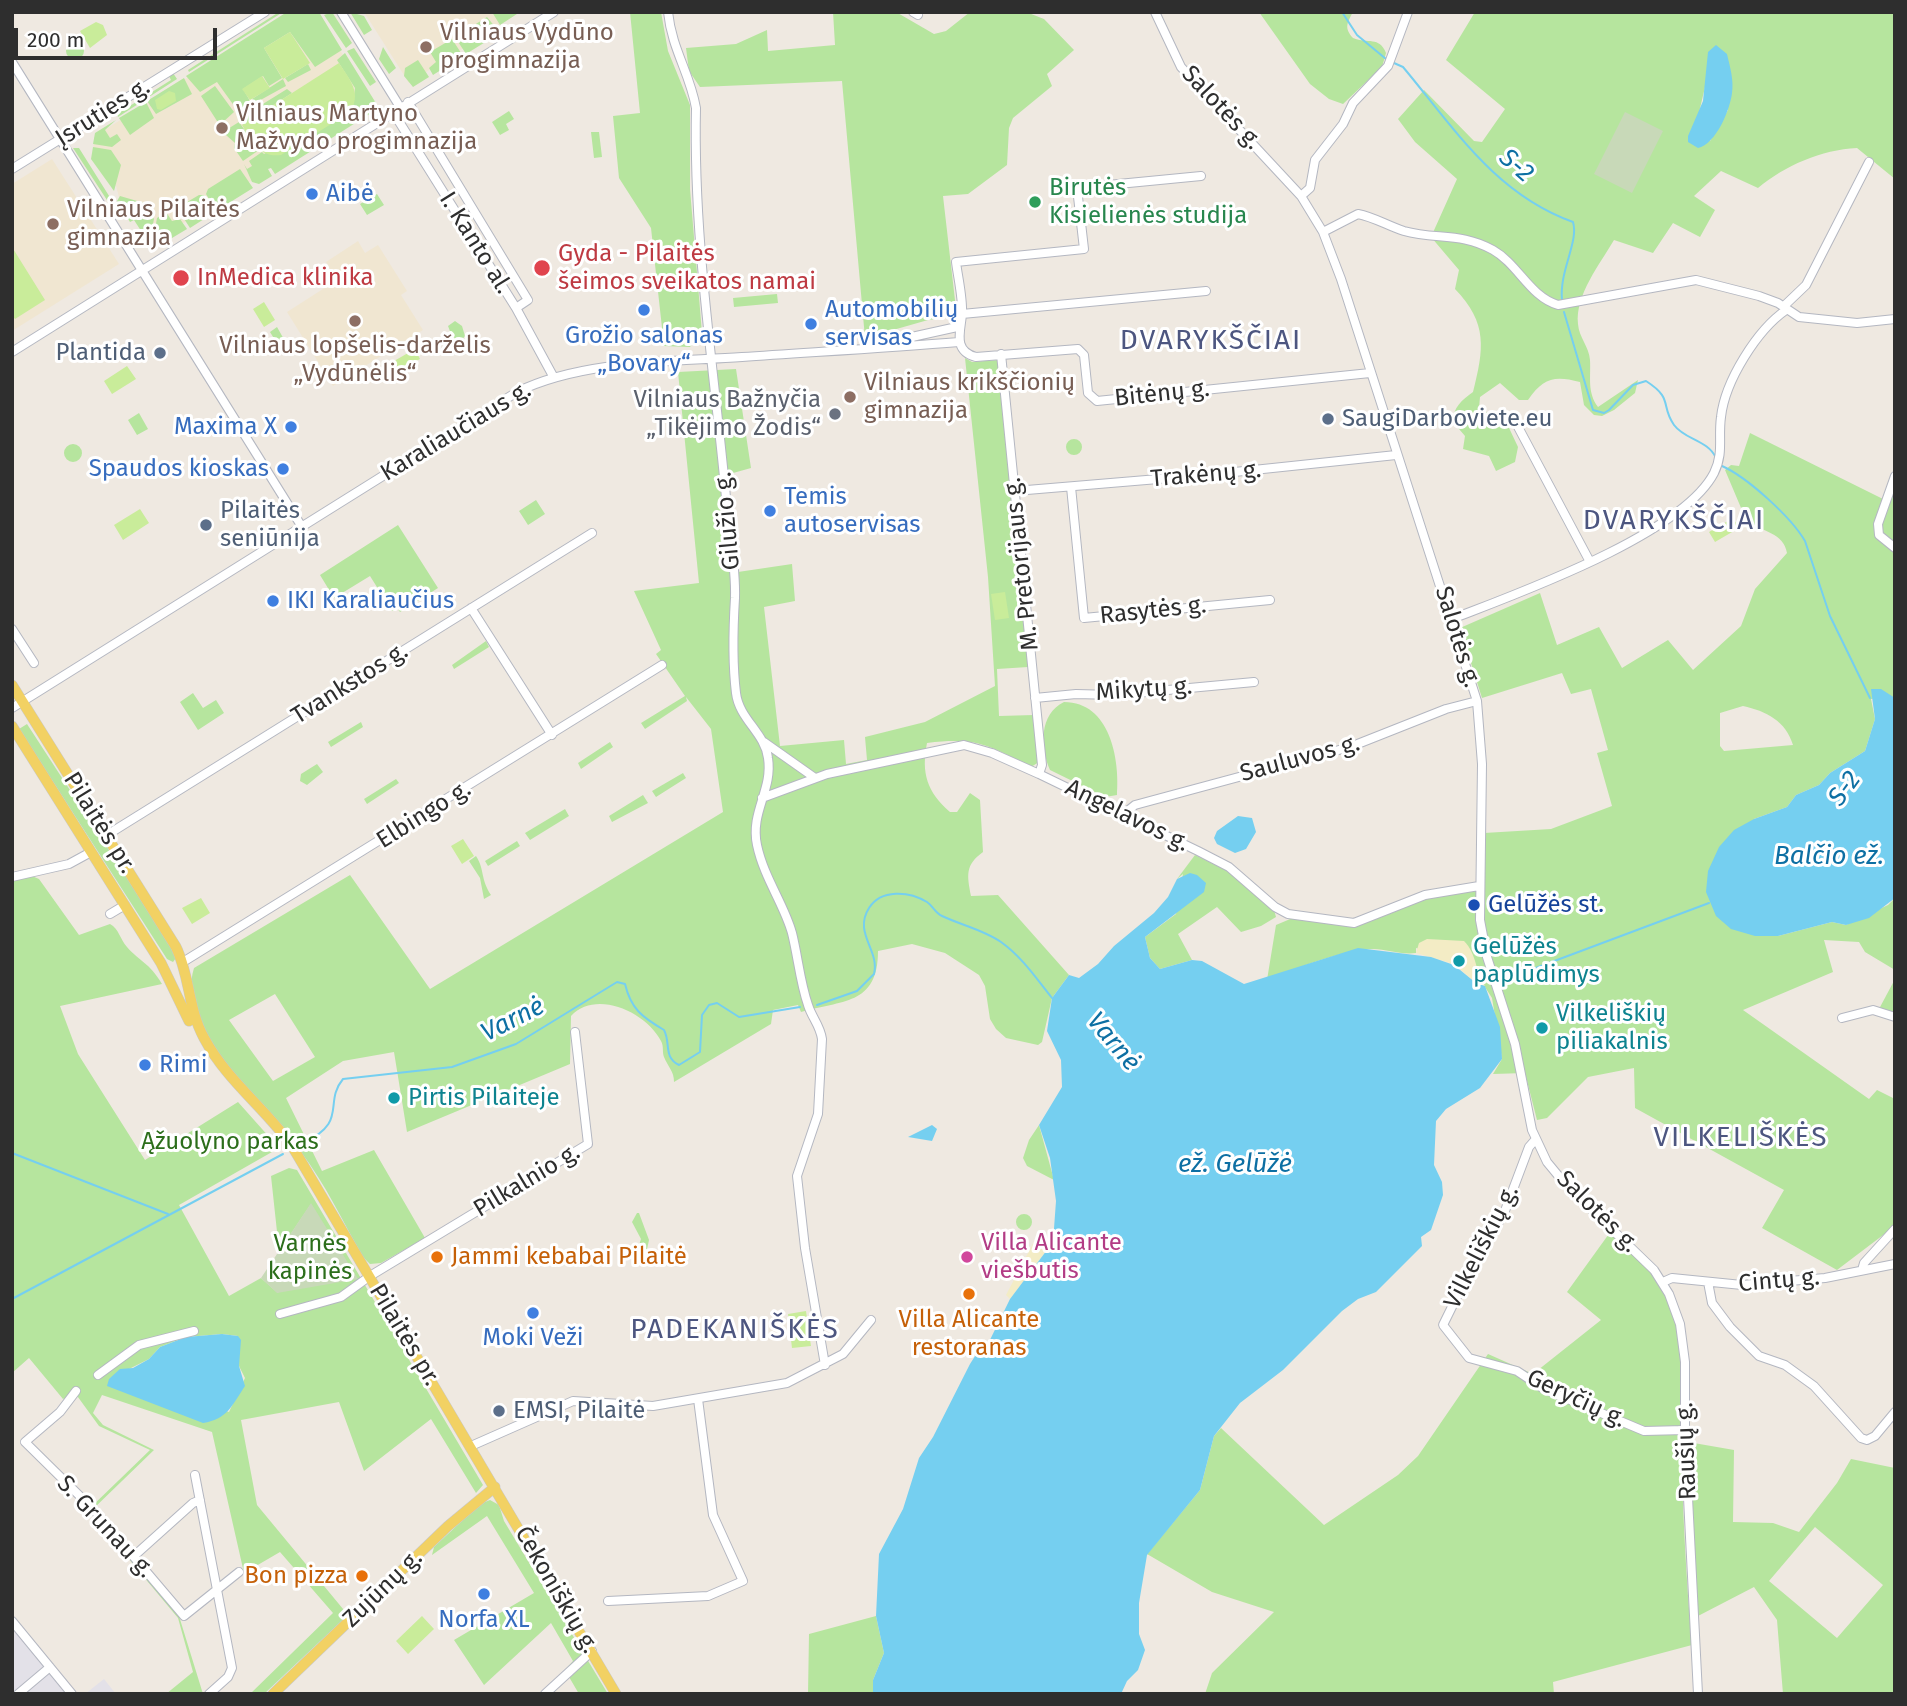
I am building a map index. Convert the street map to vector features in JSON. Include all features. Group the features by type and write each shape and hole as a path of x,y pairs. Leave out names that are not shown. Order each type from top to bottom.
{"main road":[{"name":"Pilaitės pr.","path":"12,685 183,962 195,1020 235,1085"},
{"name":"Pilaitės pr.","path":"12,726 155,954 202,1048 222,1076 235,1085 286,1138 495,1487"},
{"path":"155,954 171,967 183,962"},
{"name":"Čekoniškių g.","path":"495,1487 616,1694"},
{"name":"Zujūnų g.","path":"273,1694 448,1526 495,1487"}],"street":[{"name":"Įsruties g.","path":"12,169 265,12"},
{"name":"I. Kanto al.","path":"341,12 401,107 473,208 528,300 516,308"},
{"path":"12,352 554,12"},
{"name":"Gilužio g.","path":"668,12 673,45 696,108 695,204 733,574 731,630 737,696 748,724 764,742 768,756 769,785 755,820 757,842 763,866 792,933 812,1013 820,1027 819,1105 799,1167 798,1188 824,1365"},
{"name":"Salotės g.","path":"1155,12 1181,67 1301,196 1323,232 1452,620 1476,701 1482,764 1479,886 1482,939 1515,1044 1536,1139 1547,1161 1566,1185 1645,1261 1663,1282"},
{"path":"1301,196 1310,188 1315,160 1343,124 1353,103 1388,66 1408,12"},
{"path":"12,62 302,527"},
{"name":"I. Kanto al.","path":"401,107 459,217 516,308 553,376"},
{"path":"1452,620 1543,583 1673,515 1691,501 1712,477 1721,457 1721,413 1740,366 1751,347 1806,285 1869,162"},
{"path":"959,342 957,327 962,314 956,262 1084,249 1077,188 1201,176"},
{"path":"459,217 473,208"},
{"path":"1323,232 1358,214 1405,231 1469,238 1497,252 1527,280 1539,297 1558,305 1696,280 1785,308 1799,317 1857,323 1895,319"},
{"path":"476,245 490,237"},
{"path":"962,314 1206,291"},
{"name":"Bitėnų g.","path":"869,347 880,341 957,327"},
{"name":"Bitėnų g.","path":"710,359 959,342 971,356 1078,349 1084,355 1089,396 1097,401 1370,373"},
{"name":"M. Pretorijaus g.","path":"1001,354 1042,765 1040,774"},
{"name":"Karaliaučiaus g.","path":"12,708 517,392 553,376 710,359"},
{"path":"1517,425 1589,560"},
{"name":"Trakėnų g.","path":"1015,491 1396,455"},
{"path":"1895,476 1878,524 1879,535 1895,548"},
{"name":"Rasytės g.","path":"1071,487 1084,618 1270,600"},
{"name":"Tvankstos g.","path":"107,835 592,533"},
{"path":"471,608 552,735"},
{"path":"12,629 34,663"},
{"name":"Elbingo g.","path":"183,962 662,666"},
{"name":"Mikytų g.","path":"1035,698 1076,694 1114,695 1254,682"},
{"name":"Sauluvos g.","path":"1125,813 1129,807 1350,747 1446,709 1476,701"},
{"path":"764,742 815,778"},
{"name":"Angelavos g.","path":"762,798 815,778 964,745 992,752 1125,813 1228,867 1275,907 1289,914 1354,923 1425,895 1479,886"},
{"path":"12,877 69,864 91,852"},
{"path":"110,914 125,905"},
{"path":"1842,1018 1873,1010 1895,1017"},
{"name":"Pilkalnio g.","path":"370,1276 588,1144 575,1032"},
{"name":"Vilkeliškių g.","path":"1469,1358 1445,1328 1445,1318 1481,1248 1503,1216 1528,1147 1536,1139"},
{"path":"1862,1270 1864,1263 1895,1229"},
{"name":"Cintų g.","path":"1663,1282 1672,1278 1742,1285 1825,1278 1895,1264"},
{"path":"280,1314 341,1297 370,1276"},
{"name":"Raušių g.","path":"1663,1282 1676,1309 1683,1342 1698,1694"},
{"path":"1708,1282 1712,1303 1732,1329 1759,1356 1785,1365 1814,1386 1850,1427 1867,1440 1875,1436 1895,1412"},
{"path":"471,1446 552,1409 583,1400 641,1407 787,1383 843,1354 871,1321"},
{"path":"99,1375 139,1345 194,1331"},
{"name":"Geryčių g.","path":"1469,1358 1517,1371 1544,1389 1644,1431 1685,1430"},
{"name":"S. Grunau g.","path":"76,1391 60,1412 25,1442 94,1510 184,1616 239,1572"},
{"path":"608,1601 708,1596 743,1581 713,1515 698,1399"},
{"path":"195,1475 232,1668 228,1677 209,1694"},
{"path":"134,1556 193,1503 200,1500"},
{"path":"12,1621 72,1694"},
{"path":"545,1694 592,1651"},
{"path":"18,1694 50,1667"}],"shaded area":[{"name":"Vilniaus Martyno Mažvydo progimnazija","path":"316,12 374,104 269,163 267,171 156,240 148,238 124,198 119,197 116,186 93,149 95,136 187,78"},
{"name":"Vilniaus Vydūno progimnazija","path":"364,12 520,12 409,83"},
{"name":"Vilniaus Pilaitės gimnazija","path":"52,159 119,264 12,331 12,184"},
{"name":"Vilniaus lopšelis-darželis „Vydūnėlis“","path":"358,241 365,253 378,245 407,291 401,295 423,330 333,386 287,312 337,280 326,262"},
{"path":"15,1619 77,1694 12,1694"},
{"path":"104,1679 116,1694 85,1694"}],"green space":[{"path":"283,12 189,72 188,70"},
{"path":"287,12 319,12 342,50 315,67 290,32 264,48 282,78 269,86 263,76 243,89 253,106 240,114 217,82 200,92 186,76"},
{"path":"332,12 352,43 346,48 324,15"},
{"path":"350,12 364,16 372,30 364,35"},
{"path":"492,12 520,12 500,25"},
{"path":"630,12 661,12 668,51 690,105 690,189 702,333 690,347 664,346 651,228 619,178 613,116 640,113"},
{"path":"833,12 896,12 934,34 946,31 970,12 1026,12 1044,19 1074,50 1047,74 1052,86 1013,118 1009,128 1007,165 968,194 943,196 956,309 952,317 928,320 865,338 842,81 700,87 689,71 686,48 736,44 767,30 768,51 835,45"},
{"path":"1259,12 1353,12 1348,22 1348,31 1353,38 1380,44 1386,53 1382,67 1343,104 1329,99 1310,84"},
{"path":"1475,12 1895,12 1895,179 1857,148 1817,155 1780,172 1758,188 1721,171 1694,196 1715,210 1700,237 1673,223 1653,253 1614,240 1584,291 1578,324 1589,355 1591,390 1598,407 1638,380 1635,393 1602,416 1594,415 1584,405 1580,382 1550,380 1539,387 1528,400 1519,400 1500,383 1480,397 1479,408 1483,412 1502,413 1518,447 1515,462 1496,471 1489,456 1463,449 1465,436 1453,422 1456,408 1473,392 1481,349 1481,337 1473,313 1455,289 1459,270 1431,237 1457,179 1415,142 1398,119 1424,90 1474,141 1482,142 1505,109 1446,60","holes":["1705,87 1728,110 1710,141 1698,117"]},
{"path":"487,17 500,33 466,54 455,37"},
{"path":"96,22 103,25 107,35 90,48 80,31"},
{"path":"290,32 310,63 283,79 264,48"},
{"path":"452,39 463,56 433,75 429,68 436,62 430,52"},
{"path":"75,42 81,45 84,51 81,57 75,60 69,57 66,51 69,45"},
{"path":"383,47 396,68 389,74 379,59"},
{"path":"354,48 376,82 370,86 347,51"},
{"path":"345,53 379,108 275,174 271,168 268,169 272,176 259,184 252,182 244,164 247,169 252,166 249,161 262,152 264,154 353,106 355,88 337,60"},
{"path":"418,60 429,77 413,87 404,76 405,68"},
{"path":"339,63 351,81 355,93 349,113 281,155 267,154 257,147 242,125"},
{"path":"308,64 311,70 288,82 285,78"},
{"path":"173,73 177,79 118,117 117,114 171,80 169,76"},
{"path":"262,76 270,88 250,100 242,89"},
{"path":"184,78 192,94 156,114 147,101"},
{"path":"283,79 286,86 255,103 252,99"},
{"path":"215,86 234,112 222,123 217,121 201,96"},
{"path":"287,89 292,93 244,124 242,117"},
{"path":"169,91 175,93 176,101 161,110 157,109 155,100"},
{"path":"146,102 154,118 130,135 119,118"},
{"path":"509,111 514,119 506,124 509,130 500,135 492,122"},
{"path":"1625,112 1663,131 1632,193 1594,174"},
{"path":"116,120 105,130 110,138 117,134 121,140 112,147 93,144 95,133"},
{"path":"239,122 259,150 243,161 234,148 235,143 226,135 226,130"},
{"path":"591,132 599,132 602,157 594,158"},
{"path":"93,147 111,150 121,165 114,191 91,159"},
{"path":"73,148 79,148 121,215 120,220"},
{"path":"240,169 253,188 216,211 206,194 208,189"},
{"path":"377,194 384,205 367,215 360,204"},
{"path":"199,195 204,195 215,212 190,228 177,208"},
{"path":"120,196 144,203 154,219 150,239 145,237 134,220 130,222 117,201"},
{"path":"166,212 172,221 180,219 187,229 167,241 153,240 157,218"},
{"path":"12,247 45,300 15,319 12,315"},
{"path":"777,294 778,303 734,307 733,298"},
{"path":"264,302 275,320 264,327 253,309"},
{"path":"455,321 462,326 465,336 456,347 448,326"},
{"path":"277,327 290,350 283,353 270,332"},
{"path":"415,349 420,359 399,370 394,361"},
{"path":"965,358 972,362 998,360 1028,667 997,669 999,716 1034,715 1039,762 1031,767 982,744 944,741 927,743 926,773 931,789 950,812 957,812 970,793 980,800 983,852 970,866 971,896 998,895 1069,975 1052,998 1042,1042 1038,1045 1006,1038 990,1019 985,986 979,975 945,953 912,944 878,951 872,982 854,998 801,1012 798,1005 773,1010 771,1024 674,1082 664,1057 662,1043 654,1030 633,1013 607,1004 581,1008 571,1016 570,1064 407,1132 394,1052 343,1061 286,1098 322,1171 374,1150 425,1238 381,1263 370,1264 363,1257 309,1163 210,1042 198,1017 192,992 194,968 350,875 430,989 723,812 711,729 686,697 687,701 645,729 641,723 685,696 656,654 661,650 634,591 699,583 678,372 736,369 751,468 726,475 738,572 792,564 795,601 764,607 780,746 844,740 846,764 867,760 865,737 925,722 995,686 988,577","holes":["275,994 315,1057 273,1081 229,1020"]},
{"path":"127,366 136,379 112,394 104,381"},
{"path":"139,413 148,429 137,435 128,420"},
{"path":"1750,433 1883,499 1895,466 1895,698 1871,699 1875,719 1865,751 1830,773 1819,785 1796,795 1787,807 1754,819 1778,936 1832,922 1846,925 1888,905 1895,898 1895,970 1865,952 1859,942 1824,940 1833,972 1743,1010 1869,1099 1877,1090 1895,1099 1895,1226 1837,1270 1762,1228 1784,1190 1635,1108 1634,1068 1588,1077 1547,1118 1537,1120 1525,1073 1493,1074 1502,1059 1492,998 1476,973 1476,965 1416,948 1416,953 1362,950 1320,960 1267,980 1276,925 1295,917 1356,926 1430,897 1482,887 1484,833 1551,829 1612,806 1597,753 1608,750 1591,689 1571,694 1562,673 1482,698 1460,628 1540,593 1557,645 1599,627 1622,668 1668,640 1693,670 1741,626 1755,589 1787,553 1782,541 1772,533 1747,522 1725,470 1731,465 1739,466","holes":["1743,706 1780,723 1793,745 1724,751 1720,746 1720,713"]},
{"path":"1071,439 1077,439 1082,447 1080,453 1071,455 1066,450 1066,444"},
{"path":"69,444 77,444 82,453 80,460 69,462 64,457 64,449"},
{"path":"536,500 545,514 528,525 519,511"},
{"path":"140,509 149,523 123,540 114,525"},
{"path":"1733,518 1739,528 1715,542 1709,532"},
{"path":"398,525 438,588 400,612 397,608 392,611 370,576 334,598 320,575"},
{"path":"1005,592 1009,618 995,620 991,594"},
{"path":"486,641 489,647 454,669 452,665"},
{"path":"193,693 203,708 216,700 224,713 198,730 180,702"},
{"path":"1064,702 1092,711 1102,722 1114,750 1117,795 1105,797 1050,770 1044,751 1044,732 1050,714"},
{"path":"361,722 363,727 331,747 328,742"},
{"path":"27,724 172,947 176,958 173,962 167,959 19,729"},
{"path":"610,742 613,747 581,769 578,763"},
{"path":"317,764 323,772 307,785 300,781 301,774"},
{"path":"683,773 686,778 656,797 652,791"},
{"path":"396,779 399,783 367,804 364,799"},
{"path":"643,795 648,803 612,822 609,816"},
{"path":"565,809 569,816 530,840 525,833"},
{"path":"463,839 474,856 462,864 451,846"},
{"path":"517,841 520,846 488,866 485,861"},
{"path":"1195,855 1228,871 1274,910 1276,917 1261,926 1241,932 1217,907 1178,934 1192,960 1160,969 1150,958 1145,937 1176,914 1183,874 1177,879"},
{"path":"476,856 491,895 484,899 480,878 469,861"},
{"name":"Ąžuolyno parkas","path":"32,876 39,879 79,935 110,924 127,947 153,971 162,984 60,1006 78,1054 145,1160 238,1102 279,1148 179,1205 229,1296 261,1278 278,1293 311,1204 282,1247 278,1241 271,1176 289,1168 297,1170 483,1485 476,1493 431,1419 364,1471 339,1402 241,1420 257,1505 348,1615 264,1694 250,1694 333,1613 280,1552 244,1573 212,1432 102,1395 93,1413 103,1425 154,1450 91,1511 179,1616 203,1694 166,1694 193,1672 178,1618 88,1510 150,1450 99,1426 75,1393 63,1399 29,1358 12,1373 12,881","holes":["222,1334 238,1336 239,1366 245,1378 229,1412 120,1369 129,1369 149,1359 160,1347 186,1337"]},
{"path":"201,898 210,913 192,924 182,908"},
{"path":"1895,979 1895,1015 1879,1009"},
{"path":"1039,1125 1054,1180 1027,1166 1023,1158 1029,1140"},
{"name":"Varnės kapinės","path":"311,1203 358,1279 277,1293 261,1278"},
{"path":"637,1213 649,1240 646,1254 637,1251 641,1239 632,1222"},
{"path":"1024,1214 1032,1222 1024,1230 1016,1222"},
{"path":"1611,1231 1660,1282 1673,1308 1677,1327 1682,1368 1681,1448 1692,1645 1553,1682 1554,1694 1205,1694 1212,1673 1274,1612 1212,1592 1147,1554 1200,1490 1214,1436 1221,1428 1324,1525 1398,1475 1418,1456 1488,1354 1533,1374 1601,1320 1567,1292"},
{"path":"806,1311 811,1346 792,1348 788,1314"},
{"path":"1688,1442 1734,1450 1733,1522 1773,1523 1799,1532 1837,1483 1851,1459 1895,1468 1895,1694 1783,1694 1777,1620 1754,1587 1698,1616","holes":["1815,1527 1883,1585 1837,1638 1769,1581"]},
{"path":"490,1500 499,1505 504,1521 608,1694 579,1694 565,1670 573,1661 551,1623 484,1685 454,1640 534,1593 487,1516 432,1555 434,1547 480,1504"},
{"path":"422,1616 434,1629 408,1654 396,1641"},
{"path":"876,1616 884,1653 873,1680 873,1694 808,1694 809,1634"}],"sand":[{"name":"Gelūžės paplūdimys","path":"1427,939 1464,941 1471,951 1485,986 1476,983 1454,964 1416,953 1419,943"},
{"path":"1039,1232 1053,1242 1010,1299 1006,1295"}],"water":[{"path":"1716,45 1727,54 1732,93 1725,117 1716,133 1705,145 1698,148 1688,142 1688,136 1703,101 1708,52"},
{"name":"Balčio ež.","path":"1871,689 1881,689 1895,698 1895,898 1869,918 1846,925 1832,922 1778,936 1755,936 1731,929 1716,916 1706,892 1708,871 1719,847 1734,830 1754,819 1787,807 1796,795 1819,785 1830,773 1865,751 1875,719"},
{"path":"1238,816 1252,818 1256,832 1246,849 1235,853 1217,844 1214,838 1217,831"},
{"name":"ež. Gelūžė","path":"1190,873 1206,883 1204,892 1145,937 1150,958 1160,969 1192,960 1202,961 1244,984 1358,948 1431,957 1454,965 1476,983 1485,986 1500,1027 1502,1059 1480,1088 1446,1109 1436,1121 1434,1165 1442,1182 1443,1195 1431,1230 1421,1237 1422,1246 1376,1292 1358,1299 1342,1311 1283,1370 1240,1403 1214,1436 1200,1490 1147,1555 1139,1603 1139,1634 1145,1650 1138,1670 1127,1681 1121,1694 873,1694 873,1680 884,1653 876,1616 879,1554 903,1509 919,1458 933,1437 970,1364 977,1353 986,1348 1010,1299 1053,1242 1056,1201 1050,1158 1039,1125 1062,1087 1061,1060 1047,1031 1052,998 1069,975 1079,978 1098,964 1114,946 1154,913 1168,897 1177,879"},
{"path":"932,1125 937,1129 932,1141 908,1137"},
{"path":"222,1334 238,1336 241,1340 239,1366 245,1386 229,1410 218,1418 203,1423 107,1386 109,1379 120,1369 133,1368 149,1359 160,1347 186,1337"}],"waterway":[{"name":"S-2","path":"1342,12 1357,35 1386,59"},
{"name":"S-2","path":"1394,63 1403,67 1498,177 1545,210 1573,222 1573,239 1563,278 1562,300"},
{"name":"S-2","path":"1564,312 1593,410 1604,413 1633,385 1646,381 1660,393 1674,425 1684,434 1708,447 1716,458"},
{"name":"S-2","path":"1722,466 1744,479 1768,499 1805,541 1830,616 1870,698"},
{"name":"Varnė","path":"817,1005 857,991 874,974 874,957 865,934 865,917 874,902 896,894 920,898 942,916 1001,942 1022,961 1052,998"},
{"name":"S-2","path":"1509,978 1709,903"},
{"name":"Varnė","path":"303,1143 326,1128 331,1120 337,1088 343,1079 452,1067 516,1044 617,982 625,984 638,1012 664,1030 669,1054 679,1065 700,1052 702,1015 709,1005 717,1003 739,1017 800,1007"},
{"path":"12,1153 168,1214"},
{"name":"Varnė","path":"12,1299 283,1154"}],"place":[{"name":"Vilniaus Vydūno progimnazija","path":"426,47"},
{"name":"Vilniaus Martyno Mažvydo progimnazija","path":"222,128"},
{"name":"Aibė","path":"312,194"},
{"name":"Birutės Kisielienės studija","path":"1035,202"},
{"name":"Vilniaus Pilaitės gimnazija","path":"53,224"},
{"name":"Gyda - Pilaitės šeimos sveikatos namai","path":"542,268"},
{"name":"InMedica klinika","path":"181,278"},
{"name":"Grožio salonas „Bovary“","path":"644,310"},
{"name":"Vilniaus lopšelis-darželis „Vydūnėlis“","path":"355,321"},
{"name":"Automobilių servisas","path":"811,324"},
{"name":"Plantida","path":"160,353"},
{"name":"Vilniaus krikščionių gimnazija","path":"850,397"},
{"name":"Vilniaus Bažnyčia „Tikėjimo Žodis“","path":"835,414"},
{"name":"SaugiDarboviete.eu","path":"1328,419"},
{"name":"Maxima X","path":"291,427"},
{"name":"Spaudos kioskas","path":"283,469"},
{"name":"Temis autoservisas","path":"770,511"},
{"name":"Pilaitės seniūnija","path":"206,525"},
{"name":"IKI Karaliaučius","path":"273,601"},
{"name":"Gelūžės st.","path":"1474,905"},
{"name":"Gelūžės paplūdimys","path":"1459,961"},
{"name":"Vilkeliškių piliakalnis","path":"1542,1028"},
{"name":"Rimi","path":"145,1065"},
{"name":"Pirtis Pilaiteje","path":"394,1098"},
{"name":"Jammi kebabai Pilaitė","path":"437,1257"},
{"name":"Villa Alicante viešbutis","path":"967,1257"},
{"name":"Villa Alicante restoranas","path":"969,1294"},
{"name":"Moki Veži","path":"533,1313"},
{"name":"EMSI, Pilaitė","path":"499,1411"},
{"name":"Bon pizza","path":"362,1576"},
{"name":"Norfa XL","path":"484,1594"}],"district":[{"name":"DVARYKŠČIAI","path":"1211,341"},
{"name":"DVARYKŠČIAI","path":"1674,521"},
{"name":"VILKELIŠKĖS","path":"1741,1138"},
{"name":"PADEKANIŠKĖS","path":"735,1330"}]}
